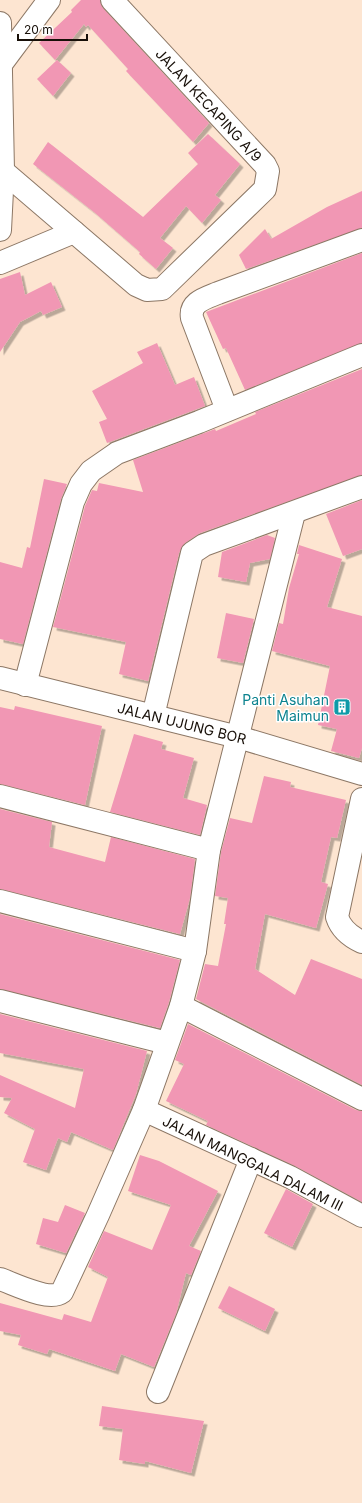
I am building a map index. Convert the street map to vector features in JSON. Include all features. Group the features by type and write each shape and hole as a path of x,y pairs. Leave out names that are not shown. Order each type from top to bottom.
{"street":[{"name":"JALAN KECAPING A/9","path":"3,171 136,284 146,290 162,289 265,189 268,171 265,165 112,0"},
{"path":"2,63 45,2"},
{"path":"0,23 3,171 0,230"},
{"path":"0,263 74,232"},
{"path":"227,410 192,318 191,312 193,306 197,302 218,293 362,240"},
{"path":"25,685 74,502 85,478 97,465 117,453 199,422 362,355"},
{"path":"153,716 192,553 204,546 362,487"},
{"path":"0,1279 43,1294 54,1296 62,1292 144,1110 181,1006 195,951 209,850 294,513"},
{"name":"JALAN UJUNG BOR","path":"0,678 238,737 362,774"},
{"path":"0,796 209,850"},
{"path":"362,799 337,917 341,926 354,938 362,942"},
{"path":"0,901 195,951"},
{"path":"0,1001 167,1043"},
{"path":"181,1006 362,1099"},
{"name":"JALAN MANGGALA DALAM III","path":"144,1110 251,1159 362,1216"},
{"path":"158,1392 251,1159"}],"building":[{"path":"81,0 100,0 103,8 209,123 193,142 126,71 128,69 88,25 86,27 84,24 55,60 39,43 72,12 71,10"},
{"path":"57,60 71,73 53,96 37,79"},
{"path":"208,134 240,164 215,195 221,200 202,223 186,206 160,238 173,248 156,269 139,254 140,252 94,212 33,164 48,142 143,217 198,164 188,153"},
{"path":"362,191 362,228 246,269 239,255 265,229 271,239 327,207"},
{"path":"362,253 362,343 245,390 226,348 223,349 206,312"},
{"path":"20,272 25,295 51,282 62,307 43,315 41,311 20,322 0,352 0,279"},
{"path":"157,343 175,385 194,377 205,406 107,443 99,422 107,419 92,391 143,363 137,352"},
{"path":"362,369 362,475 200,533 185,543 179,553 148,681 119,674 126,642 53,627 85,506 92,490 97,491 99,483 143,492 133,460 215,429 216,431 256,414 255,412"},
{"path":"44,479 67,484 61,499 23,644 0,639 0,562 22,568 27,547 30,548"},
{"path":"362,500 362,549 343,556 326,514"},
{"path":"267,535 275,538 270,559 250,563 246,582 218,577 222,552"},
{"path":"299,545 342,559 327,607 362,616 362,748 359,758 331,751 337,729 318,725 330,666 272,651 279,623 283,624 289,588 299,554 297,554"},
{"path":"226,613 254,619 243,663 217,658"},
{"path":"15,706 102,726 85,805 0,784 0,707 14,710"},
{"path":"134,734 163,742 161,749 194,758 183,798 207,805 200,835 110,812"},
{"path":"264,776 291,782 290,787 346,800 337,838 331,837 321,882 328,884 316,928 265,914 255,969 295,995 311,959 362,979 362,1085 196,999 205,964 218,966 226,924 224,924 228,898 215,896 221,852 230,818 252,823"},
{"path":"0,809 52,822 49,847 105,862 111,837 195,859 190,898 180,934 0,889"},
{"path":"0,914 180,960 169,1002 160,1028 0,989"},
{"path":"0,1014 147,1051 136,1094 113,1150 71,1132 67,1142 58,1138 46,1170 23,1162 35,1129 4,1113 12,1098 0,1097 0,1075 75,1108 84,1069 0,1053"},
{"path":"188,1024 356,1110 362,1111 362,1202 295,1166 206,1125 208,1121 166,1101 184,1064 175,1060"},
{"path":"140,1155 159,1161 218,1191 189,1246 201,1251 191,1275 186,1273 176,1314 154,1367 121,1354 115,1371 49,1349 47,1354 18,1345 21,1335 0,1331 0,1303 62,1320 64,1314 91,1322 108,1277 88,1267 104,1231 152,1250 171,1205 128,1191"},
{"path":"286,1189 313,1204 292,1247 264,1233"},
{"path":"65,1205 85,1213 66,1253 36,1244 43,1218 58,1222"},
{"path":"229,1286 275,1309 265,1331 218,1308"},
{"path":"102,1406 204,1421 191,1473 145,1461 145,1464 119,1460 123,1429 99,1426"}],"place":[{"name":"Panti Asuhan Maimun","path":"342,707"}]}
